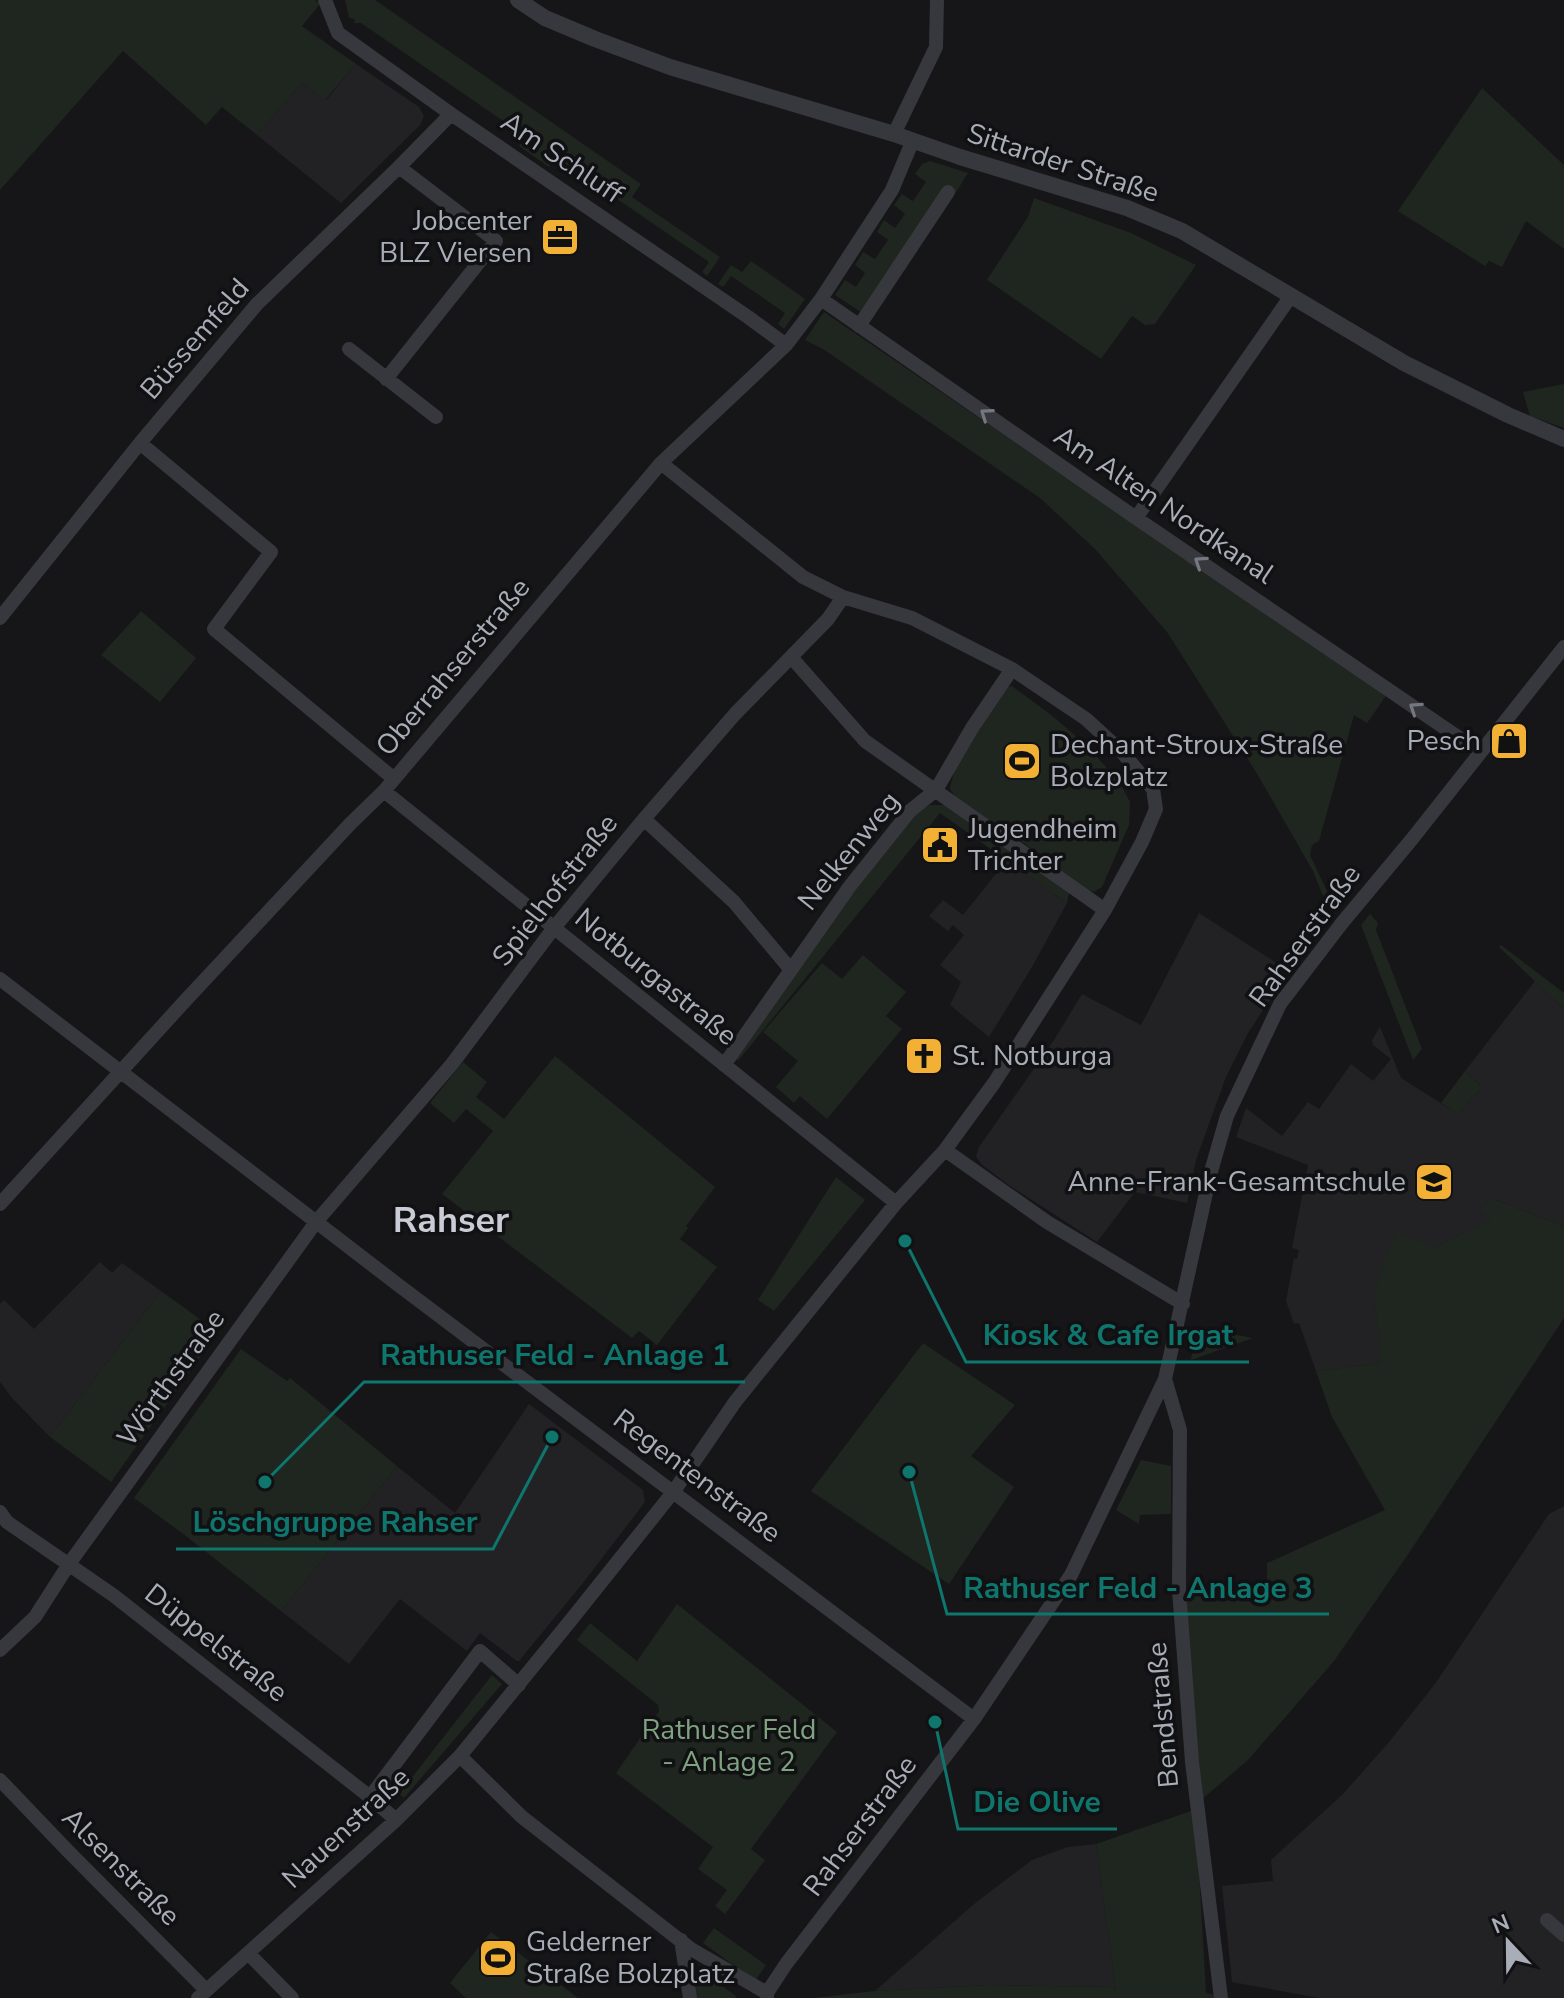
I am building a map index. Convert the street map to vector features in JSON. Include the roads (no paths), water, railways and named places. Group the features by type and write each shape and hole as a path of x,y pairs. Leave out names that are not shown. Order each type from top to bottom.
{"street":[{"name":"Am Schluff","path":"325,0 338,33 786,345"},
{"name":"Sittarder Straße","path":"518,0 545,18 655,61 1127,208 1182,231 1404,363 1564,439"},
{"path":"894,134 936,47 937,0"},
{"name":"Büssemfeld","path":"0,618 140,443 257,304 451,114"},
{"name":"Oberrahserstraße","path":"0,1204 350,824 384,791 661,463 786,345 821,299 892,190 913,140"},
{"path":"386,379 496,241 399,167"},
{"path":"859,326 948,192"},
{"path":"1136,518 1291,296"},
{"name":"Am Alten Nordkanal","path":"821,299 1480,752"},
{"path":"349,349 436,417"},
{"path":"140,443 271,552 214,629 393,778"},
{"name":"Nauenstraße","path":"202,1994 396,1820 460,1756 519,1685 674,1491 735,1402 896,1203 945,1150 994,1083 1105,910 1156,809 1153,789 1122,752 1086,719 1012,669 912,618 843,597 803,577 661,463"},
{"name":"Spielhofstraße","path":"316,1222 452,1064 553,929 644,819 735,714 828,619 843,597"},
{"name":"Rahserstraße","path":"767,1995 786,1964 974,1719 1071,1575 1165,1379 1210,1175 1227,1116 1280,1004 1564,647"},
{"path":"792,658 865,741 1105,910"},
{"name":"Nelkenweg","path":"724,1065 850,886 910,811 936,790 972,728 1012,669"},
{"name":"Notburgastraße","path":"384,791 896,1203"},
{"path":"644,819 734,902 791,970"},
{"path":"0,979 121,1072"},
{"name":"Regentenstraße","path":"121,1072 974,1719"},
{"path":"945,1150 1047,1222 1183,1304"},
{"name":"Wörthstraße","path":"69,1564 316,1222"},
{"name":"Bendstraße","path":"1165,1379 1180,1430 1179,1590 1192,1762 1221,1998"},
{"name":"Düppelstraße","path":"0,1512 7,1522 113,1595 396,1820"},
{"path":"3,1642 35,1617 69,1564"},
{"name":"Nauenstraße","path":"370,1797 480,1651 519,1685"},
{"path":"460,1756 522,1817 691,1949 767,1995"},
{"name":"Alsenstraße","path":"0,1780 202,1994"},
{"path":"1547,1920 1564,1935"},
{"path":"681,1940 690,1998"},
{"path":"248,1953 292,1998"},
{"path":"748,1998 767,1995"}],"place":[{"name":"Jobcenter BLZ Viersen","path":"560,237"},
{"name":"Pesch","path":"1509,741"},
{"name":"Dechant-Stroux-Straße Bolzplatz","path":"1022,761"},
{"name":"Jugendheim Trichter","path":"940,845"},
{"name":"St. Notburga","path":"924,1056"},
{"name":"Anne-Frank-Gesamtschule","path":"1434,1182"},
{"name":"Kiosk & Cafe Irgat","path":"905,1241"},
{"name":"Löschgruppe Rahser","path":"552,1437"},
{"name":"Rathuser Feld - Anlage 3","path":"909,1472"},
{"name":"Rathuser Feld - Anlage 1","path":"265,1482"},
{"name":"Die Olive","path":"935,1722"},
{"name":"Gelderner Straße Bolzplatz","path":"498,1958"}],"district":[{"name":"Rahser","path":"451,1220"}],"park label":[{"name":"Rathuser Feld - Anlage 2","path":"729,1746"}]}
